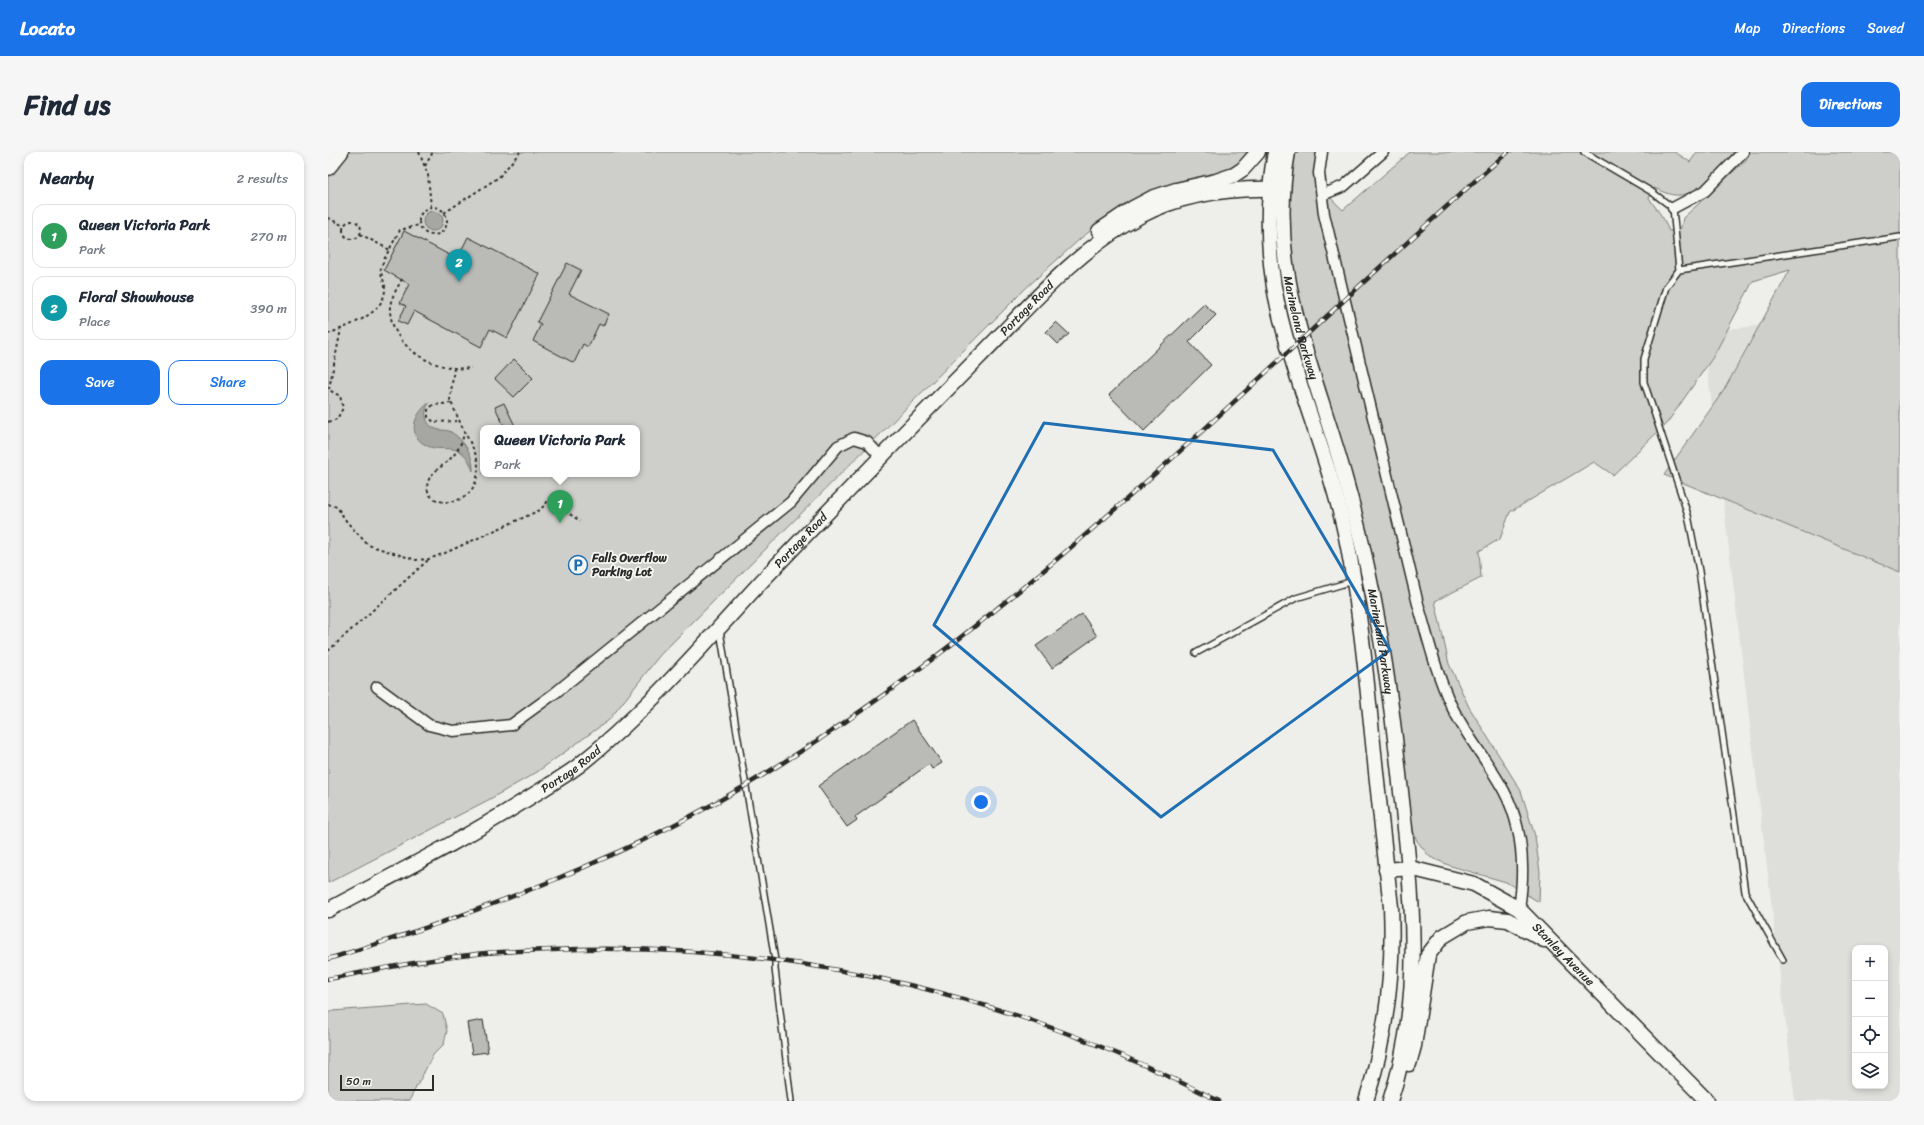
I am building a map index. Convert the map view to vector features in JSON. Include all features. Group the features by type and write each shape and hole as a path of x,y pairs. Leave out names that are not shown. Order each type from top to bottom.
{"main road":[{"path":"328,168 341,152"},
{"path":"1026,309 1056,270 1079,246 1115,219 1152,198 1183,188 1216,181 1234,175 1243,169 1258,152"},
{"path":"1275,152 1276,189"},
{"path":"1276,189 1288,152"},
{"name":"Portage Road","path":"328,910 485,826 577,767 625,724 678,673 881,457 1026,309 1079,258 1102,240 1140,216 1165,204 1198,195 1238,190 1276,189"},
{"name":"Marineland Parkway","path":"1276,189 1271,263 1279,307 1332,482 1348,544 1355,581 1386,870 1391,925 1388,998 1381,1046 1366,1101"},
{"name":"Marineland Parkway","path":"1276,189 1292,304 1301,339 1346,480 1365,557 1380,631 1393,715 1410,868 1414,949 1409,1016 1399,1075 1390,1101"},
{"name":"Stanley Avenue","path":"1386,870 1410,868 1474,884 1519,909 1558,947 1707,1101"},
{"path":"1398,1101 1414,1046 1428,955 1442,937 1467,922 1489,918 1508,920 1558,947"}],"street":[{"path":"1322,152 1319,173 1324,214 1416,597 1434,662 1446,693 1461,724 1503,790 1515,817 1520,842 1522,872 1519,909"},
{"path":"1322,195 1344,186 1384,152"},
{"path":"1673,208 1705,191 1742,152"},
{"path":"377,687 429,724 453,731 510,725 555,693 791,502 838,446 854,438 867,442 881,457"}],"lane":[{"path":"1584,152 1652,192 1673,208 1679,270 1666,287 1644,359 1644,382 1689,522 1699,570 1745,892 1783,960"},
{"path":"1679,270 1900,237"},
{"path":"1196,653 1296,598 1355,581"},
{"path":"719,628 775,960 792,1101"}],"path":[{"path":"419,152 430,183 431,207"},
{"path":"425,166 433,152"},
{"path":"444,214 498,177 520,152"},
{"path":"431,207 439,209 444,214 446,220 445,227 437,234 427,234 419,225 419,219 422,212 431,207"},
{"path":"328,218 344,226"},
{"path":"344,226 349,222 356,222 360,228 360,234"},
{"path":"328,334 362,319 372,312 379,304 383,296 385,286 381,267 400,230 419,225"},
{"path":"344,226 344,233 348,238 355,238 360,234"},
{"path":"360,234 390,250"},
{"path":"402,280 393,296 390,307 391,318 398,334 410,348 424,359 440,366 471,368"},
{"path":"328,422 337,419 343,408 340,396 328,390 341,329"},
{"path":"454,368 450,392 451,403 476,455 478,468 476,483 469,494 459,500 447,502 436,500 429,494 428,481 456,451 462,441 464,431"},
{"path":"451,403 432,406 428,410 428,417 434,422 459,421"},
{"path":"328,651 429,559 540,510 549,500 580,521"},
{"path":"328,504 336,507 347,522 368,545 416,560 429,559"}],"highlighted area":[{"path":"1044,423 1273,450 1390,650 1161,817 934,625"}],"shaded area":[{"path":"328,152 1253,152 1238,167 1102,222 1081,238 1026,288 660,655 609,720 537,772 490,799 328,883"},
{"path":"1296,152 1320,152 1316,184 1343,210 1410,152 1675,152 1690,162 1697,152 1734,152 1714,176 1696,190 1687,194 1677,195 1664,193 1654,188 1649,198 1663,218 1669,231 1681,228 1683,218 1746,160 1750,152 1900,152 1900,572 1664,475 1724,390 1790,270 1753,281 1713,357 1667,423 1613,475 1594,462 1510,512 1500,539 1479,551 1481,578 1435,601 1449,664 1469,707 1521,791 1535,836 1540,872 1539,902 1506,882 1451,866 1430,857 1417,841 1410,822 1394,677 1389,641 1375,569 1366,533 1308,345 1297,297 1290,249 1290,200"},
{"path":"429,211 437,211 443,217 443,225 437,231 429,231 423,225 423,217"},
{"path":"1900,309 1900,1101 1795,1101 1703,332"},
{"path":"429,403 426,410 426,418 429,425 438,430 449,431 460,439 470,454 473,471 468,460 457,450 431,447 424,444 415,434 414,429 417,417"},
{"path":"426,1004 443,1014 447,1031 444,1044 433,1055 409,1101 328,1101 328,1013 332,1011"}],"building":[{"path":"404,231 457,259 468,237 540,274 507,338 490,329 481,347 414,311 407,325 398,321 406,306 400,303 409,284 384,270"},
{"path":"567,263 581,270 569,294 609,314 603,326 599,324 588,347 583,344 574,363 533,341 541,324 537,322"},
{"path":"1204,304 1216,315 1189,342 1211,365 1144,431 1109,395"},
{"path":"1056,322 1069,334 1058,344 1046,332"},
{"path":"514,359 533,378 514,397 495,379"},
{"path":"504,403 515,425 504,425 495,407"},
{"path":"1082,614 1097,636 1052,668 1036,646"},
{"path":"912,720 942,763 932,769 929,764 855,817 857,820 847,827 818,786"},
{"path":"483,1020 488,1052 472,1054 467,1023"}],"railway":[{"path":"328,959 498,902 610,856 717,802 768,772 853,717 934,658 1013,595 1090,530 1166,464 1508,152"},
{"path":"328,979 434,960 479,954 521,951 613,949 676,951 738,956 800,964 923,988 1041,1024 1109,1050 1153,1069 1219,1101"}],"place":[{"name":"Floral Showhouse","path":"459,282"},
{"name":"Queen Victoria Park","path":"560,523"},
{"name":"Falls Overflow Parking Lot","path":"578,565"}]}
